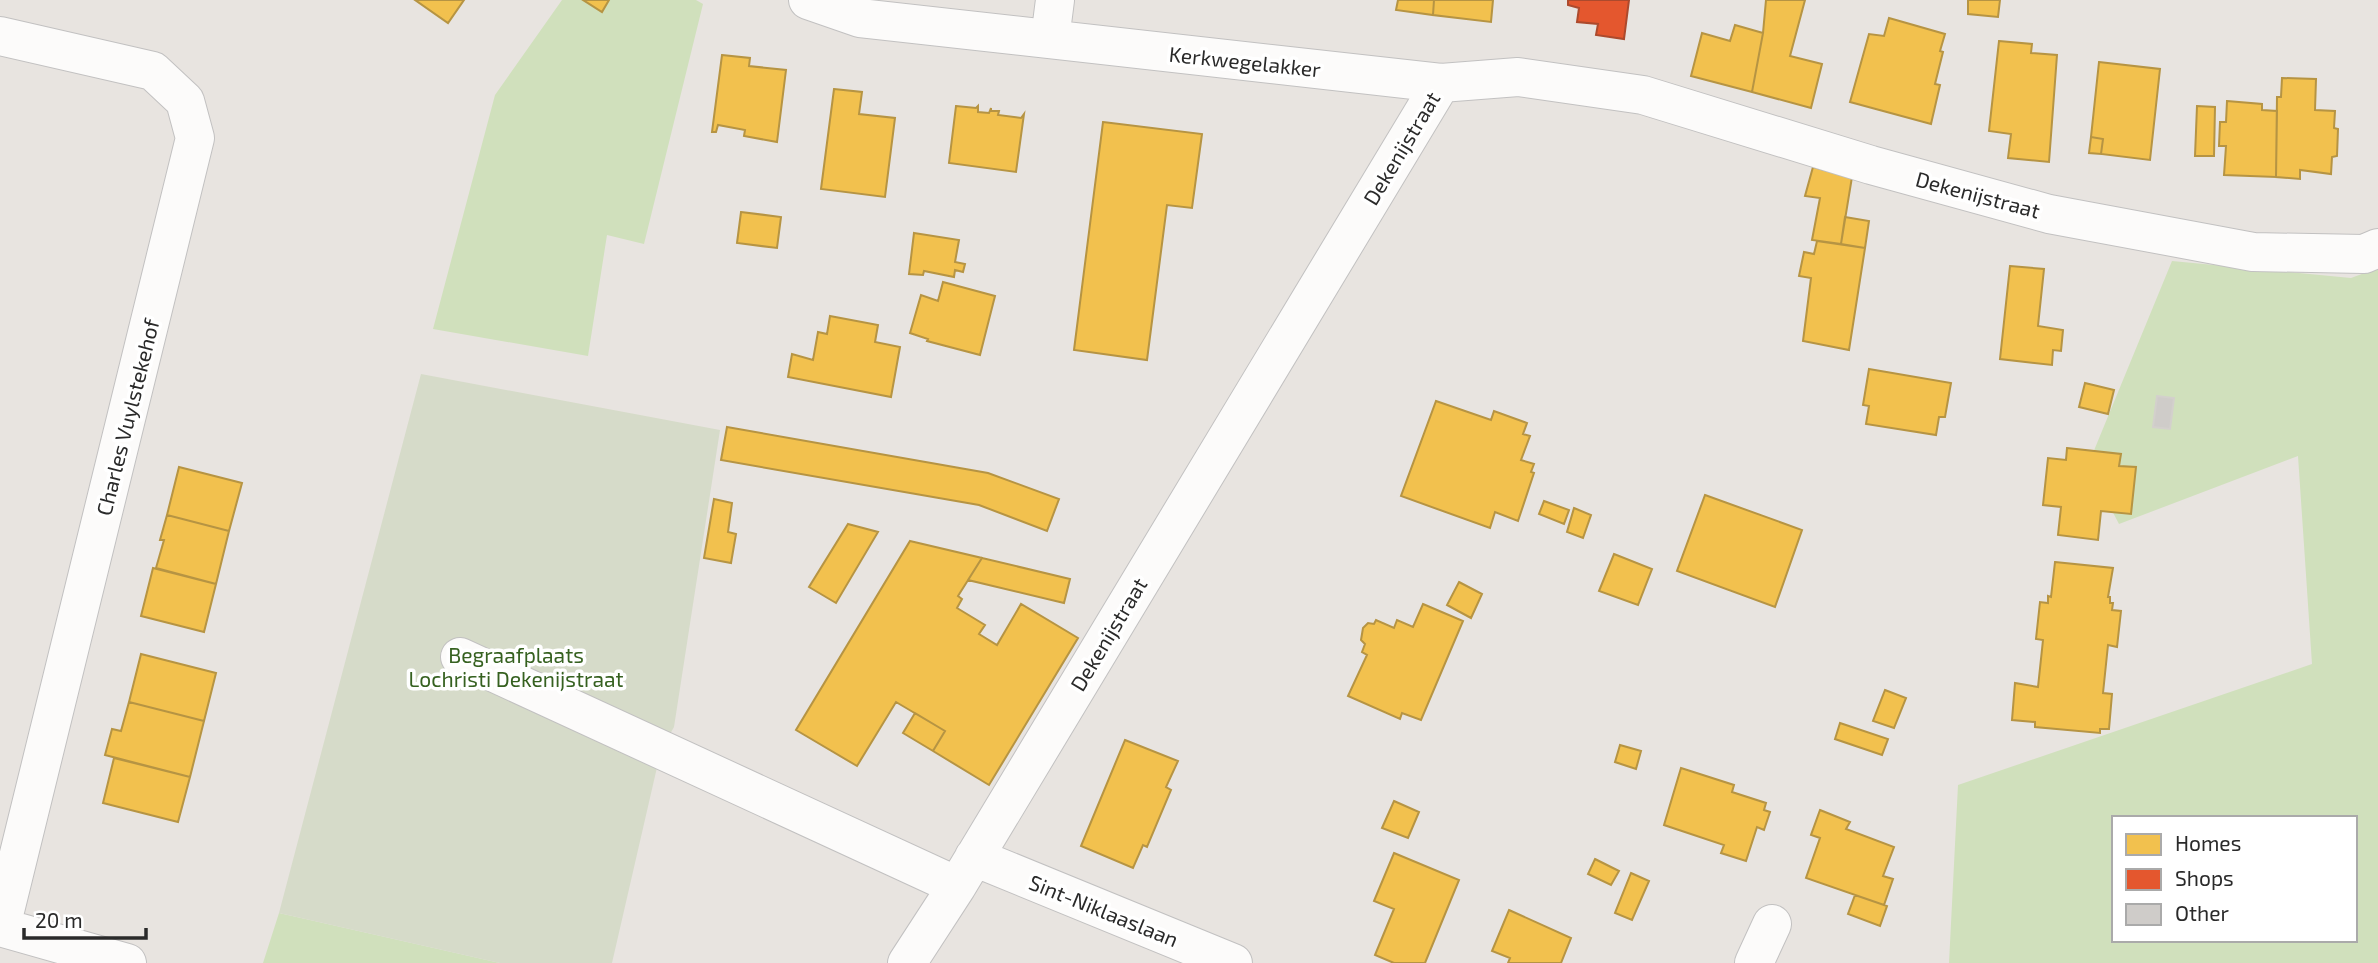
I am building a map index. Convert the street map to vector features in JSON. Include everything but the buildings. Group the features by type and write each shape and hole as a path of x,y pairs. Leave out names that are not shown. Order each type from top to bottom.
{"street":[{"name":"Kerkwegelakker","path":"808,0 860,18 1441,83"},
{"path":"1050,39 1055,0"},
{"name":"Charles Vuylstekehof","path":"0,36 153,71 185,101 195,138 1,927 127,963"},
{"name":"Dekenijstraat","path":"907,963 965,872 1441,83 1518,78 1643,95 1871,165 2049,214 2253,252 2364,254 2378,248"},
{"name":"Sint-Niklaaslaan","path":"460,657 965,872 1233,963"},
{"path":"1754,963 1772,923"}],"green space":[{"path":"562,0 696,0 703,4 644,244 607,235 588,356 433,329 495,95"},
{"path":"2172,261 2351,278 2378,268 2378,963 1949,963 1958,785 2312,664 2298,456 2119,524 2088,465"},
{"name":"Begraafplaats Lochristi Dekenijstraat","path":"421,374 720,430 674,727 661,750 612,963 500,963 279,913"},
{"path":"279,913 500,963 263,963"}]}
